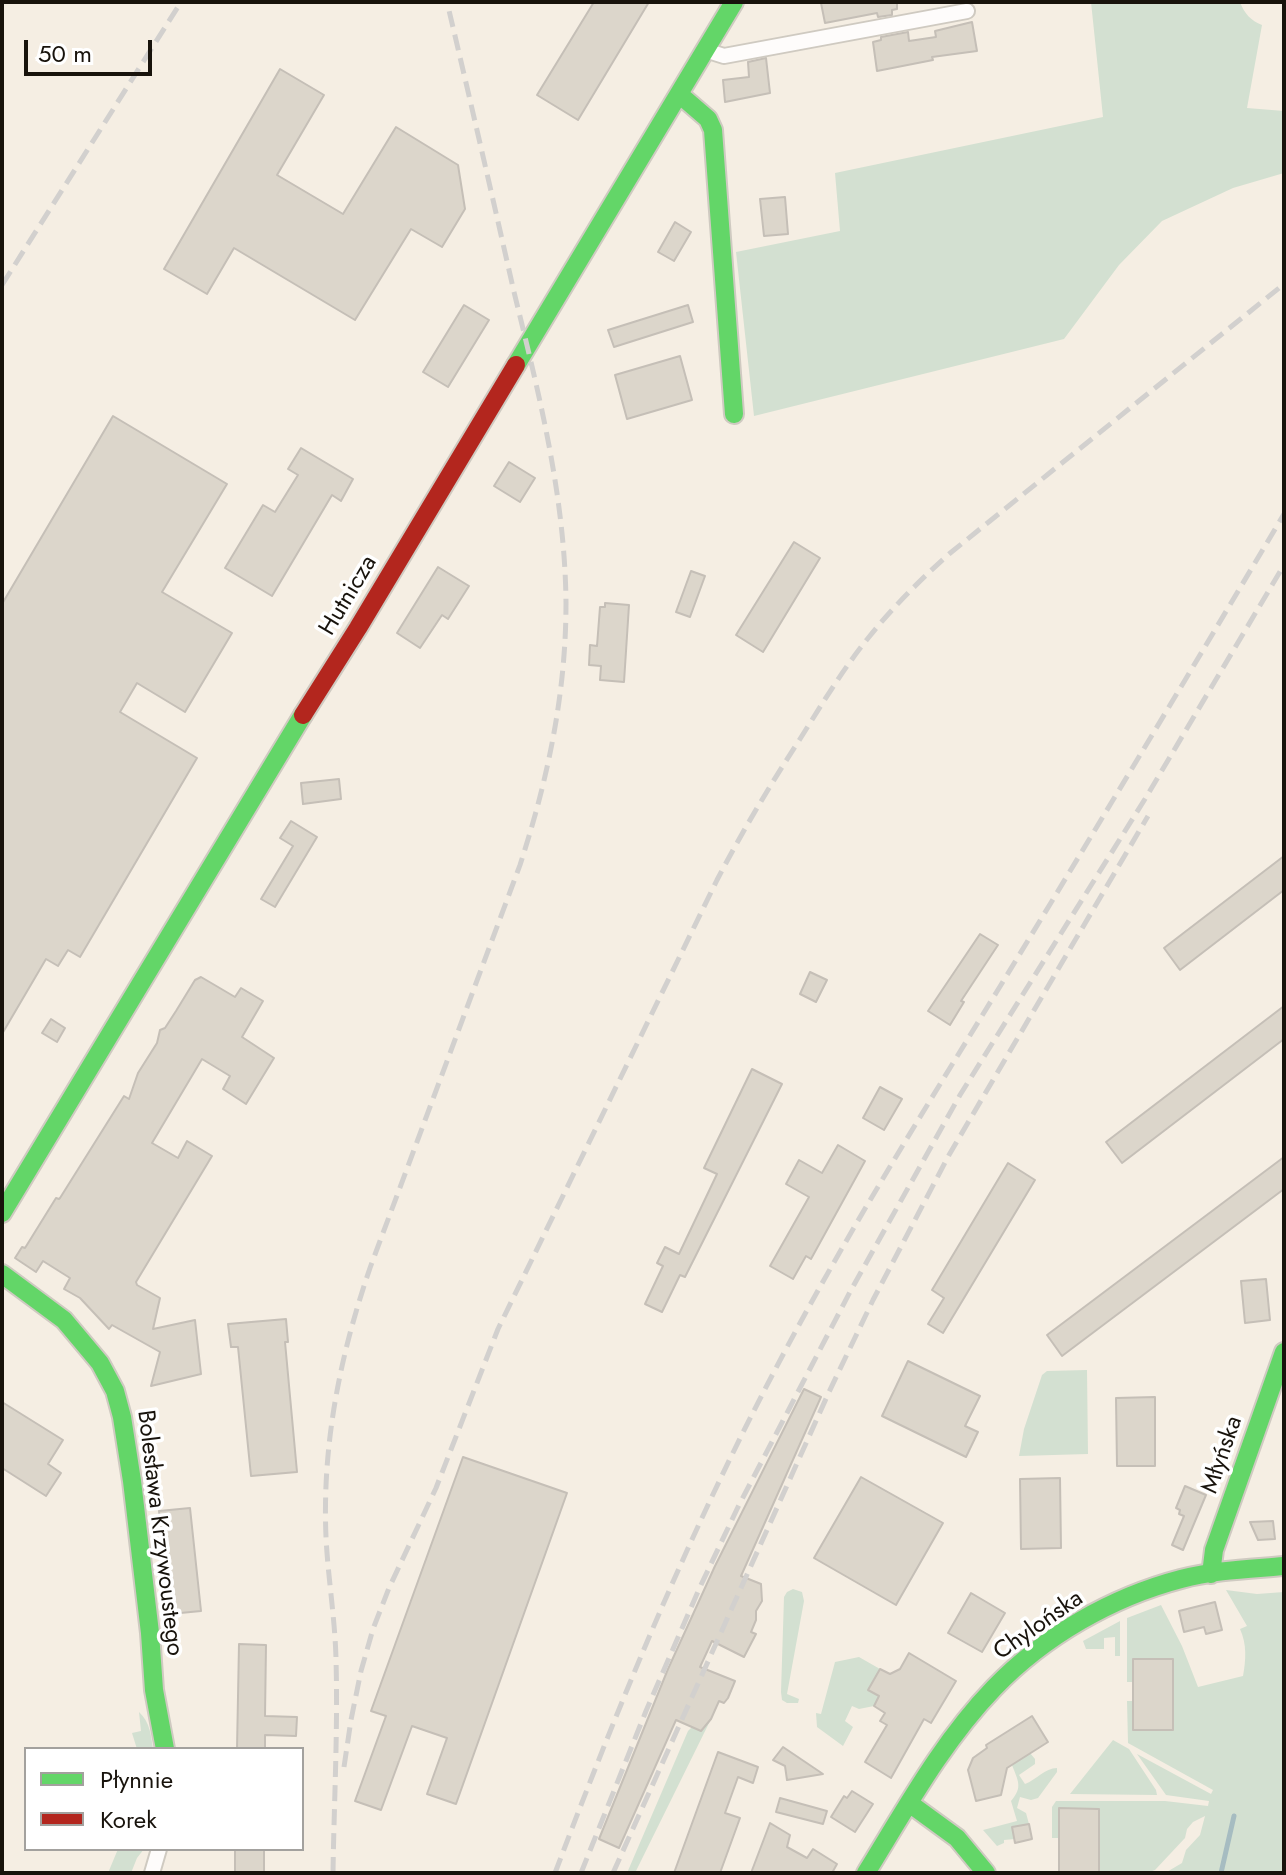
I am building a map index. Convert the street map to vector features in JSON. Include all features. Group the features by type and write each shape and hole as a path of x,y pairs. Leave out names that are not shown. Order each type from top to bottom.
{"street":[{"name":"Hutnicza","path":"2,1213 734,2"},
{"path":"705,50 724,56 967,11"},
{"path":"679,94 708,119 713,130 734,414"},
{"name":"Bolesława Krzywoustego","path":"2,1274 64,1320 100,1363 115,1391 132,1481 154,1690 165,1747"},
{"name":"Młyńska","path":"1211,1574 1214,1550 1284,1352"},
{"name":"Chylońska","path":"866,1873 909,1803 975,1710 1008,1675 1042,1647 1066,1630 1124,1599 1185,1578 1284,1566"},
{"path":"909,1803 957,1838 986,1873"},
{"path":"152,1873 158,1851"}],"green space":[{"path":"1091,2 1240,2 1248,16 1262,25 1247,108 1284,111 1284,173 1233,188 1162,221 1119,265 1064,339 754,416 736,252 840,231 835,173 1103,117"},
{"path":"1087,1370 1088,1454 1019,1456 1024,1429 1042,1375 1047,1371"},
{"path":"793,1589 802,1592 804,1601 787,1694 799,1699 798,1703 787,1703 782,1700 781,1692 784,1597"},
{"path":"1226,1590 1257,1594 1284,1592 1284,1873 1165,1873 1182,1863 1186,1850 1200,1835 1205,1816 1193,1822 1185,1838 1155,1870 1147,1873 1099,1873 1099,1809 1059,1809 1059,1838 1052,1838 1052,1807 1056,1801 1165,1801 1208,1806 1209,1801 1166,1795 1137,1754 1211,1794 1213,1790 1128,1743 1127,1701 1133,1701 1133,1730 1173,1730 1173,1660 1134,1659 1133,1682 1127,1682 1127,1618 1161,1605 1198,1687 1243,1676 1245,1652 1240,1629 1247,1626"},
{"path":"1120,1621 1120,1656 1115,1656 1115,1637 1104,1638 1104,1649 1086,1649 1083,1641"},
{"path":"859,1657 880,1669 868,1690 879,1696 874,1706 859,1709 852,1706 845,1721 853,1727 843,1746 817,1727 816,1713 821,1714 835,1662"},
{"path":"139,1712 148,1724 153,1747 136,1747 132,1733 141,1731"},
{"path":"711,1719 635,1873 627,1873 688,1731 692,1727 701,1731"},
{"path":"1113,1740 1129,1749 1157,1795 1070,1794"},
{"path":"1030,1753 1035,1764 1019,1775 1025,1784 1048,1770 1057,1768 1057,1772 1038,1798 1020,1797 1017,1808 1026,1813 1029,1824 1013,1827 1015,1839 1004,1840 997,1846 983,1830 1017,1821 1011,1801 1018,1784 1012,1765"},
{"path":"117,1851 142,1851 131,1873 108,1873"}],"building":[{"path":"594,2 649,2 578,120 537,95"},
{"path":"897,2 897,9 892,10 892,15 878,17 877,13 825,23 821,3"},
{"path":"972,22 977,51 932,57 933,60 877,71 873,42 881,40 881,37 908,32 909,41 936,37 935,31"},
{"path":"766,58 770,93 725,102 723,80 749,77 748,62"},
{"path":"280,69 324,95 277,175 343,214 396,127 458,165 465,209 442,247 411,229 355,320 234,248 207,294 164,269"},
{"path":"785,197 788,234 764,236 760,199"},
{"path":"675,222 691,232 674,261 658,252"},
{"path":"464,305 489,320 448,387 423,372"},
{"path":"688,305 693,322 614,347 608,330"},
{"path":"680,356 692,400 627,419 615,375"},
{"path":"113,416 227,484 162,592 232,633 185,712 137,683 120,712 197,758 80,957 68,950 58,966 46,959 2,1034 2,604"},
{"path":"301,448 353,479 341,501 332,495 272,596 225,568 263,505 275,512 298,475 288,469"},
{"path":"509,462 535,478 520,502 494,486"},
{"path":"794,542 820,558 763,652 736,635"},
{"path":"438,567 469,586 448,619 442,615 420,648 397,633"},
{"path":"691,571 705,576 690,617 676,612"},
{"path":"605,603 629,605 624,682 600,680 601,666 589,665 590,645 597,646 600,607 605,607"},
{"path":"339,779 341,799 303,804 301,783"},
{"path":"291,821 317,837 275,907 261,899 293,846 280,838"},
{"path":"1284,856 1284,890 1180,970 1164,948"},
{"path":"980,934 998,945 961,1001 964,1002 950,1025 928,1011"},
{"path":"810,972 827,980 816,1002 800,994"},
{"path":"201,977 235,997 241,988 263,1001 242,1037 274,1058 246,1104 223,1089 230,1076 202,1059 152,1143 178,1158 187,1141 212,1156 136,1282 160,1298 153,1329 195,1320 201,1374 151,1386 160,1352 112,1325 109,1329 80,1298 64,1289 70,1278 43,1261 36,1272 15,1258 22,1247 25,1248 56,1198 60,1198 124,1096 129,1099 138,1073 157,1043 160,1030 165,1028 195,980"},
{"path":"1284,1006 1284,1039 1122,1163 1106,1142"},
{"path":"51,1019 65,1028 57,1042 42,1033"},
{"path":"752,1069 782,1084 685,1277 680,1275 662,1312 645,1304 663,1266 657,1263 665,1247 679,1254 717,1174 704,1168"},
{"path":"880,1087 902,1099 884,1130 863,1118"},
{"path":"838,1145 865,1161 811,1259 806,1256 793,1279 770,1266 809,1197 786,1184 799,1160 822,1173"},
{"path":"1284,1157 1284,1189 1062,1356 1047,1335"},
{"path":"1008,1163 1035,1180 943,1333 928,1324 944,1298 932,1290"},
{"path":"1266,1279 1270,1320 1245,1323 1241,1281"},
{"path":"286,1319 288,1342 285,1342 297,1472 251,1476 238,1347 231,1347 228,1324"},
{"path":"908,1361 980,1396 965,1426 978,1432 966,1457 882,1416"},
{"path":"804,1389 821,1397 741,1576 761,1584 762,1601 751,1632 756,1634 744,1657 712,1641 700,1667 735,1681 728,1698 724,1703 719,1701 711,1719 701,1731 676,1720 619,1848 599,1839 668,1669 715,1566"},
{"path":"1155,1397 1155,1466 1117,1466 1116,1398"},
{"path":"2,1402 63,1440 48,1464 61,1473 46,1496 2,1468"},
{"path":"463,1457 567,1493 456,1804 427,1794 447,1738 412,1726 381,1810 355,1801 386,1716 371,1711"},
{"path":"861,1477 943,1523 896,1605 814,1558"},
{"path":"1060,1478 1061,1548 1021,1549 1020,1479"},
{"path":"1185,1486 1206,1495 1183,1550 1172,1545 1184,1516 1176,1508"},
{"path":"190,1508 201,1611 170,1614 159,1511"},
{"path":"1273,1521 1275,1539 1258,1540 1250,1522"},
{"path":"971,1593 1005,1613 982,1652 948,1633"},
{"path":"1215,1602 1222,1630 1206,1634 1204,1627 1184,1632 1179,1611"},
{"path":"239,1644 266,1645 265,1716 297,1717 296,1736 265,1735 265,1747 237,1747"},
{"path":"909,1653 956,1681 931,1723 924,1719 891,1778 865,1762 887,1725 880,1721 885,1713 874,1706 879,1696 868,1690 880,1669 890,1674 900,1669"},
{"path":"1133,1659 1173,1659 1173,1730 1133,1730"},
{"path":"1032,1716 1048,1742 1007,1768 1001,1795 976,1801 968,1770 973,1758 987,1748 986,1745"},
{"path":"783,1747 823,1774 787,1780 785,1766 773,1760"},
{"path":"718,1752 758,1767 753,1783 738,1777 725,1813 740,1818 720,1873 674,1873"},
{"path":"852,1791 873,1804 855,1832 831,1817 844,1796 847,1798"},
{"path":"780,1798 827,1811 823,1824 776,1812"},
{"path":"1059,1808 1099,1809 1099,1873 1059,1873"},
{"path":"770,1823 790,1835 787,1847 807,1858 813,1849 837,1864 832,1873 751,1873"},
{"path":"1029,1824 1032,1839 1015,1843 1012,1827"},
{"path":"235,1851 264,1851 264,1873 235,1873"}],"waterway":[{"path":"1221,1873 1234,1816"}],"railway":[{"path":"2,285 181,2"},
{"path":"333,1873 336,1659 326,1503 335,1401 350,1334 370,1268 530,833 554,736 563,670 565,563 556,484 533,369 447,2"},
{"path":"344,1767 361,1671 373,1629 436,1488 498,1329 717,880 825,700 878,626 949,554 1284,284"},
{"path":"555,1873 685,1554 744,1429 802,1320 883,1179 1284,514"},
{"path":"581,1873 700,1587 851,1290 960,1095 1145,799 1284,565"},
{"path":"613,1873 873,1300 949,1155 1148,816"}],"traffic: fast":[{"path":"516,365 734,2"},
{"path":"679,94 708,119 713,130 734,414"},
{"path":"2,1213 303,715"},
{"path":"2,1274 64,1320 100,1363 115,1391 132,1481 154,1690 165,1747"},
{"path":"1211,1574 1214,1550 1284,1352"},
{"path":"866,1873 925,1777 975,1709 1014,1669 1057,1635 1130,1596 1181,1579 1232,1570 1284,1566"},
{"path":"909,1803 957,1838 986,1873"}],"traffic: jam":[{"path":"303,715 516,365"}]}
